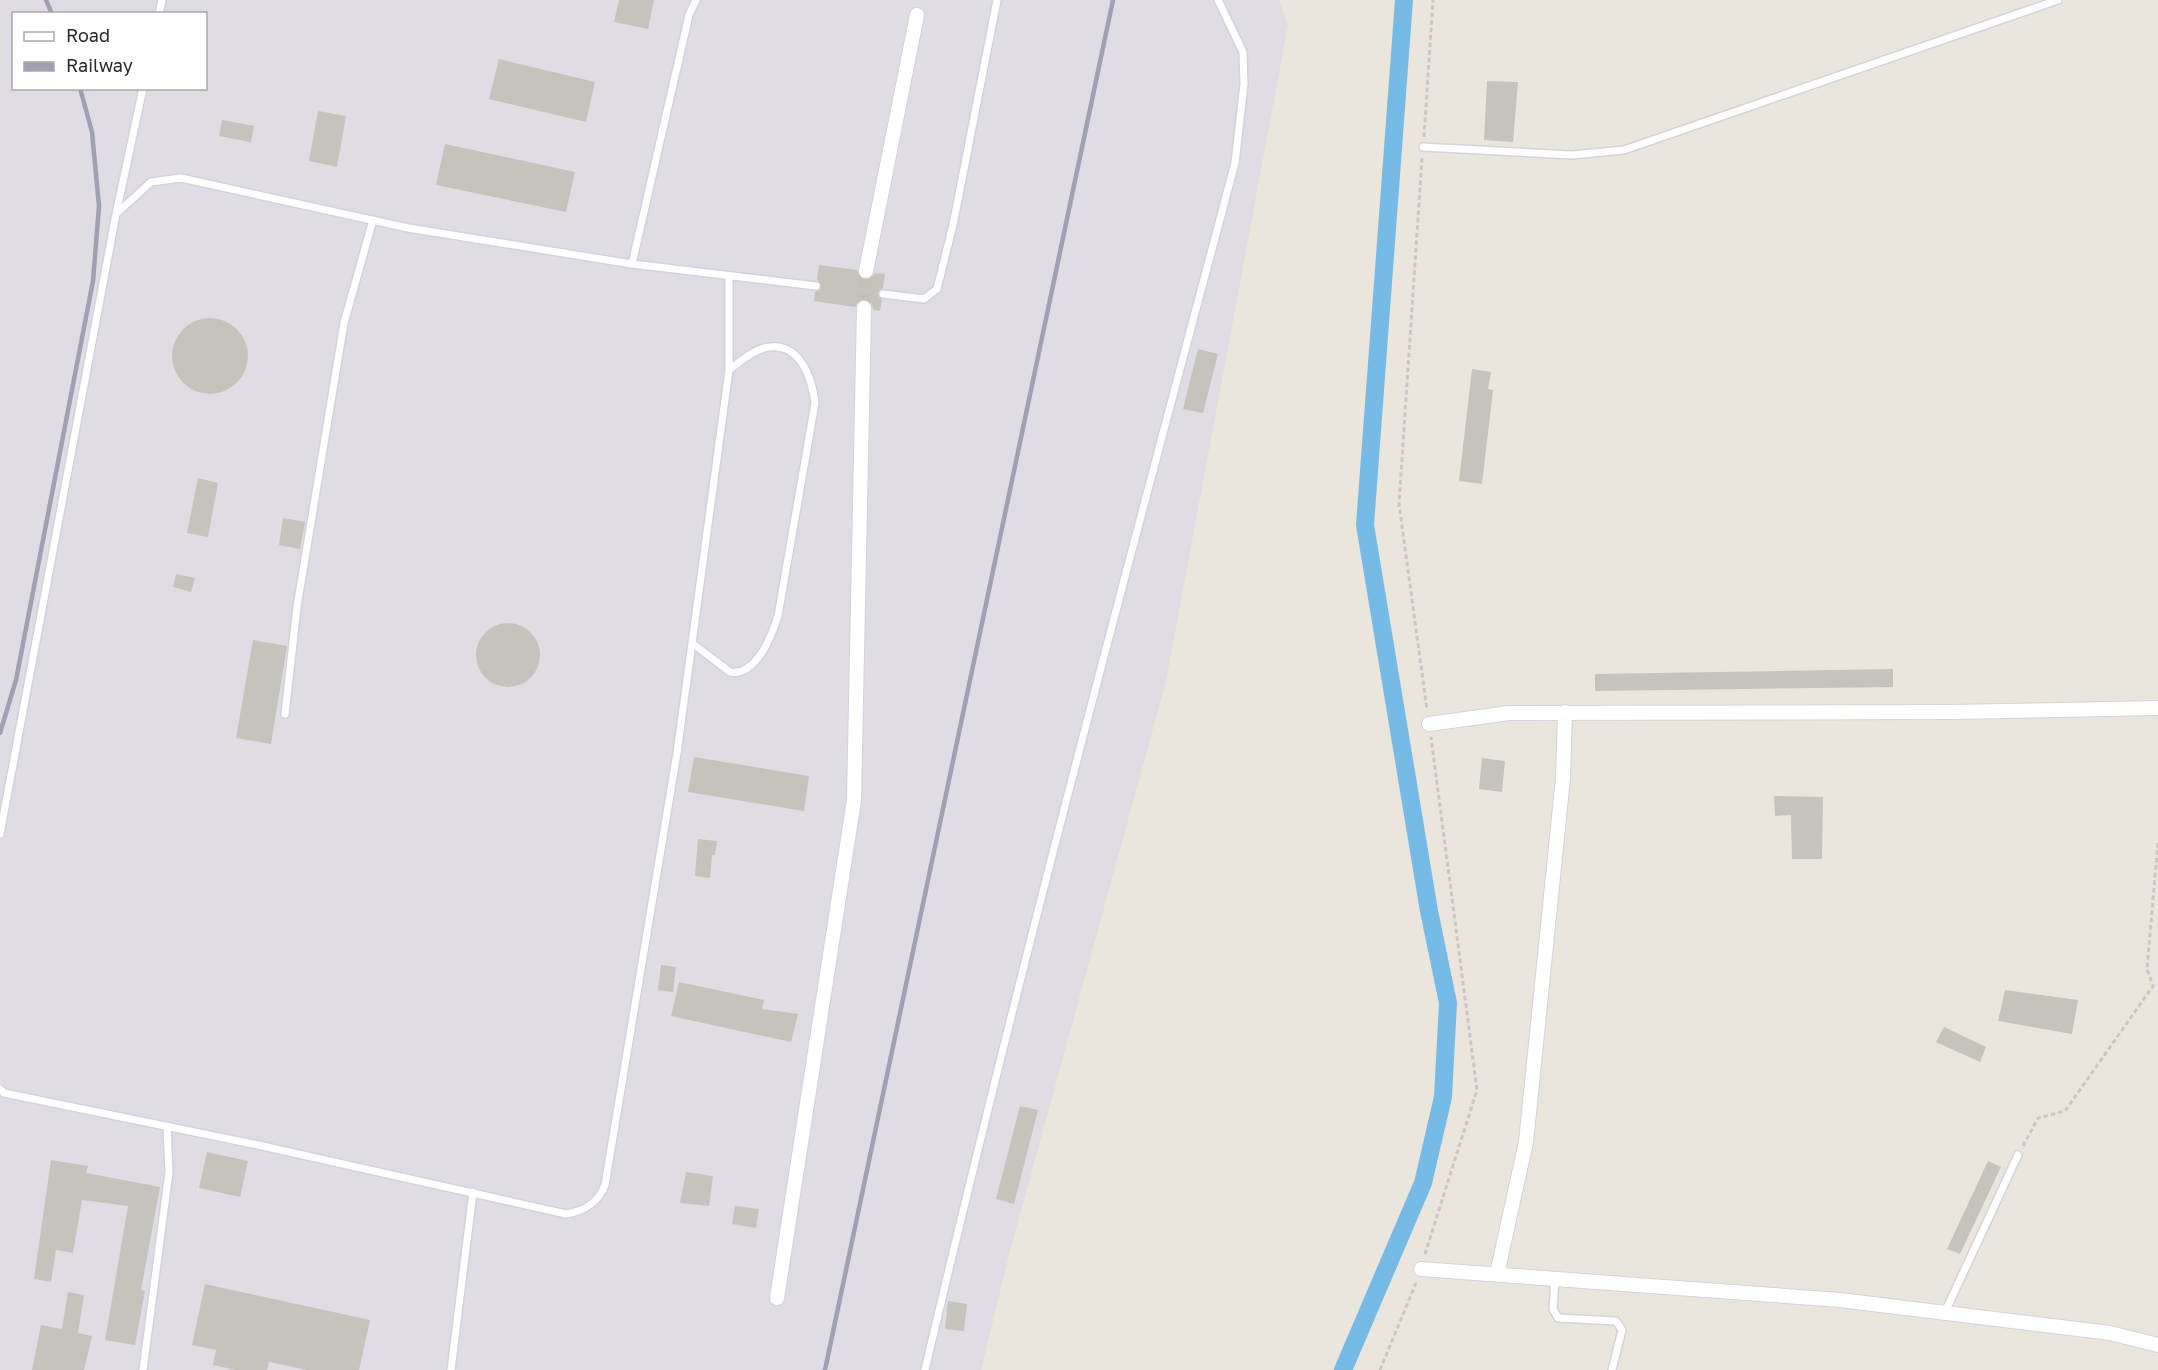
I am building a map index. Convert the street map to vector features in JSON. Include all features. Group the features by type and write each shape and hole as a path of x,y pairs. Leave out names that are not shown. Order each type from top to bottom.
{"street":[{"path":"866,271 917,15"},
{"path":"777,1298 854,800 864,308"},
{"path":"1429,724 1509,713 1951,712 2158,708"},
{"path":"1497,1274 1526,1142 1563,778 1565,712"},
{"path":"1421,1269 1840,1300 2110,1334 2158,1345"}],"lane":[{"path":"632,264 689,15 696,0"},
{"path":"882,294 924,299 937,289 953,225 997,0"},
{"path":"925,1370 968,1189 1073,774 1235,163 1244,84 1243,52 1218,0"},
{"path":"1423,147 1572,155 1624,150 2058,0"},
{"path":"0,834 116,214 143,90"},
{"path":"116,214 151,182 181,178 372,220 632,264 816,286"},
{"path":"285,714 298,597 342,335 372,220"},
{"path":"1,1092 473,1192 566,1214 580,1212 601,1196 605,1185 677,753 729,370 729,276"},
{"path":"692,644 730,672 735,673 749,667 772,636 778,616 814,403 807,370 799,359 785,350 770,346 754,352 729,370"},
{"path":"142,1370 168,1183 167,1126"},
{"path":"1945,1312 2018,1155"},
{"path":"451,1370 473,1192"},
{"path":"1555,1278 1552,1309 1558,1318 1616,1321 1622,1330 1611,1370"}],"path":[{"path":"1380,1370 1421,1269 1477,1090 1399,504 1433,0"},
{"path":"2018,1155 2038,1118 2065,1111 2153,987 2147,969 2158,842"}],"shaded area":[{"path":"0,0 1279,0 1288,25 1166,681 1009,1255 981,1370 0,1370"}],"building":[{"path":"619,0 654,0 648,29 614,22"},
{"path":"499,59 595,82 586,122 489,99"},
{"path":"1487,81 1518,82 1513,142 1484,140"},
{"path":"318,111 346,116 337,167 309,161"},
{"path":"222,120 254,126 251,142 219,136"},
{"path":"445,144 575,172 566,212 436,185"},
{"path":"819,265 857,270 860,277 865,280 875,273 885,274 883,288 878,293 882,299 880,311 873,310 872,303 865,299 859,300 855,307 814,301 815,292 821,287 817,280"},
{"path":"203,318 217,318 231,324 242,335 248,349 245,371 237,383 217,394 203,394 189,388 178,377 172,363 172,349 178,335 189,324"},
{"path":"1198,349 1218,354 1203,413 1183,409"},
{"path":"1472,369 1491,372 1488,389 1493,390 1482,484 1459,481"},
{"path":"198,478 218,483 208,537 187,533"},
{"path":"283,518 305,522 300,549 279,545"},
{"path":"176,574 195,578 191,592 173,587"},
{"path":"508,623 526,628 531,632 535,637 540,655 535,673 531,678 526,682 508,687 490,682 485,678 481,673 476,655 481,637 485,632 490,628"},
{"path":"253,640 287,646 271,744 236,738"},
{"path":"1893,669 1893,687 1595,691 1595,674"},
{"path":"694,757 809,776 804,811 688,792"},
{"path":"1482,758 1505,761 1502,792 1479,789"},
{"path":"1774,796 1823,797 1822,859 1792,859 1791,815 1775,816"},
{"path":"698,839 717,841 715,855 712,855 710,878 695,876"},
{"path":"661,965 676,967 673,992 658,990"},
{"path":"679,982 764,1000 762,1009 798,1014 791,1042 671,1016"},
{"path":"2005,990 2078,1000 2072,1034 1998,1021"},
{"path":"1944,1027 1986,1047 1980,1062 1936,1042"},
{"path":"1020,1106 1038,1110 1014,1204 996,1199"},
{"path":"207,1152 248,1161 240,1197 199,1188"},
{"path":"51,1160 88,1166 86,1173 160,1187 141,1290 145,1291 135,1345 105,1340 128,1206 82,1200 73,1253 56,1250 51,1282 34,1279"},
{"path":"1988,1161 2001,1167 1960,1254 1947,1249"},
{"path":"686,1172 713,1176 709,1206 680,1203"},
{"path":"735,1206 759,1209 756,1228 732,1224"},
{"path":"205,1284 370,1320 359,1370 307,1370 269,1362 267,1370 236,1370 213,1365 216,1350 192,1345"},
{"path":"68,1292 84,1295 78,1333 92,1336 84,1370 32,1370 41,1325 62,1329"},
{"path":"948,1301 967,1304 964,1331 945,1329"}],"waterway":[{"path":"1343,1370 1423,1183 1443,1097 1448,1003 1429,911 1365,525 1404,0"}],"tunnel":[{"path":"864,308 866,271"}],"railway":[{"path":"46,0 51,12"},
{"path":"825,1370 1113,0"},
{"path":"0,733 16,680 93,281 99,206 92,132 81,90"}]}
